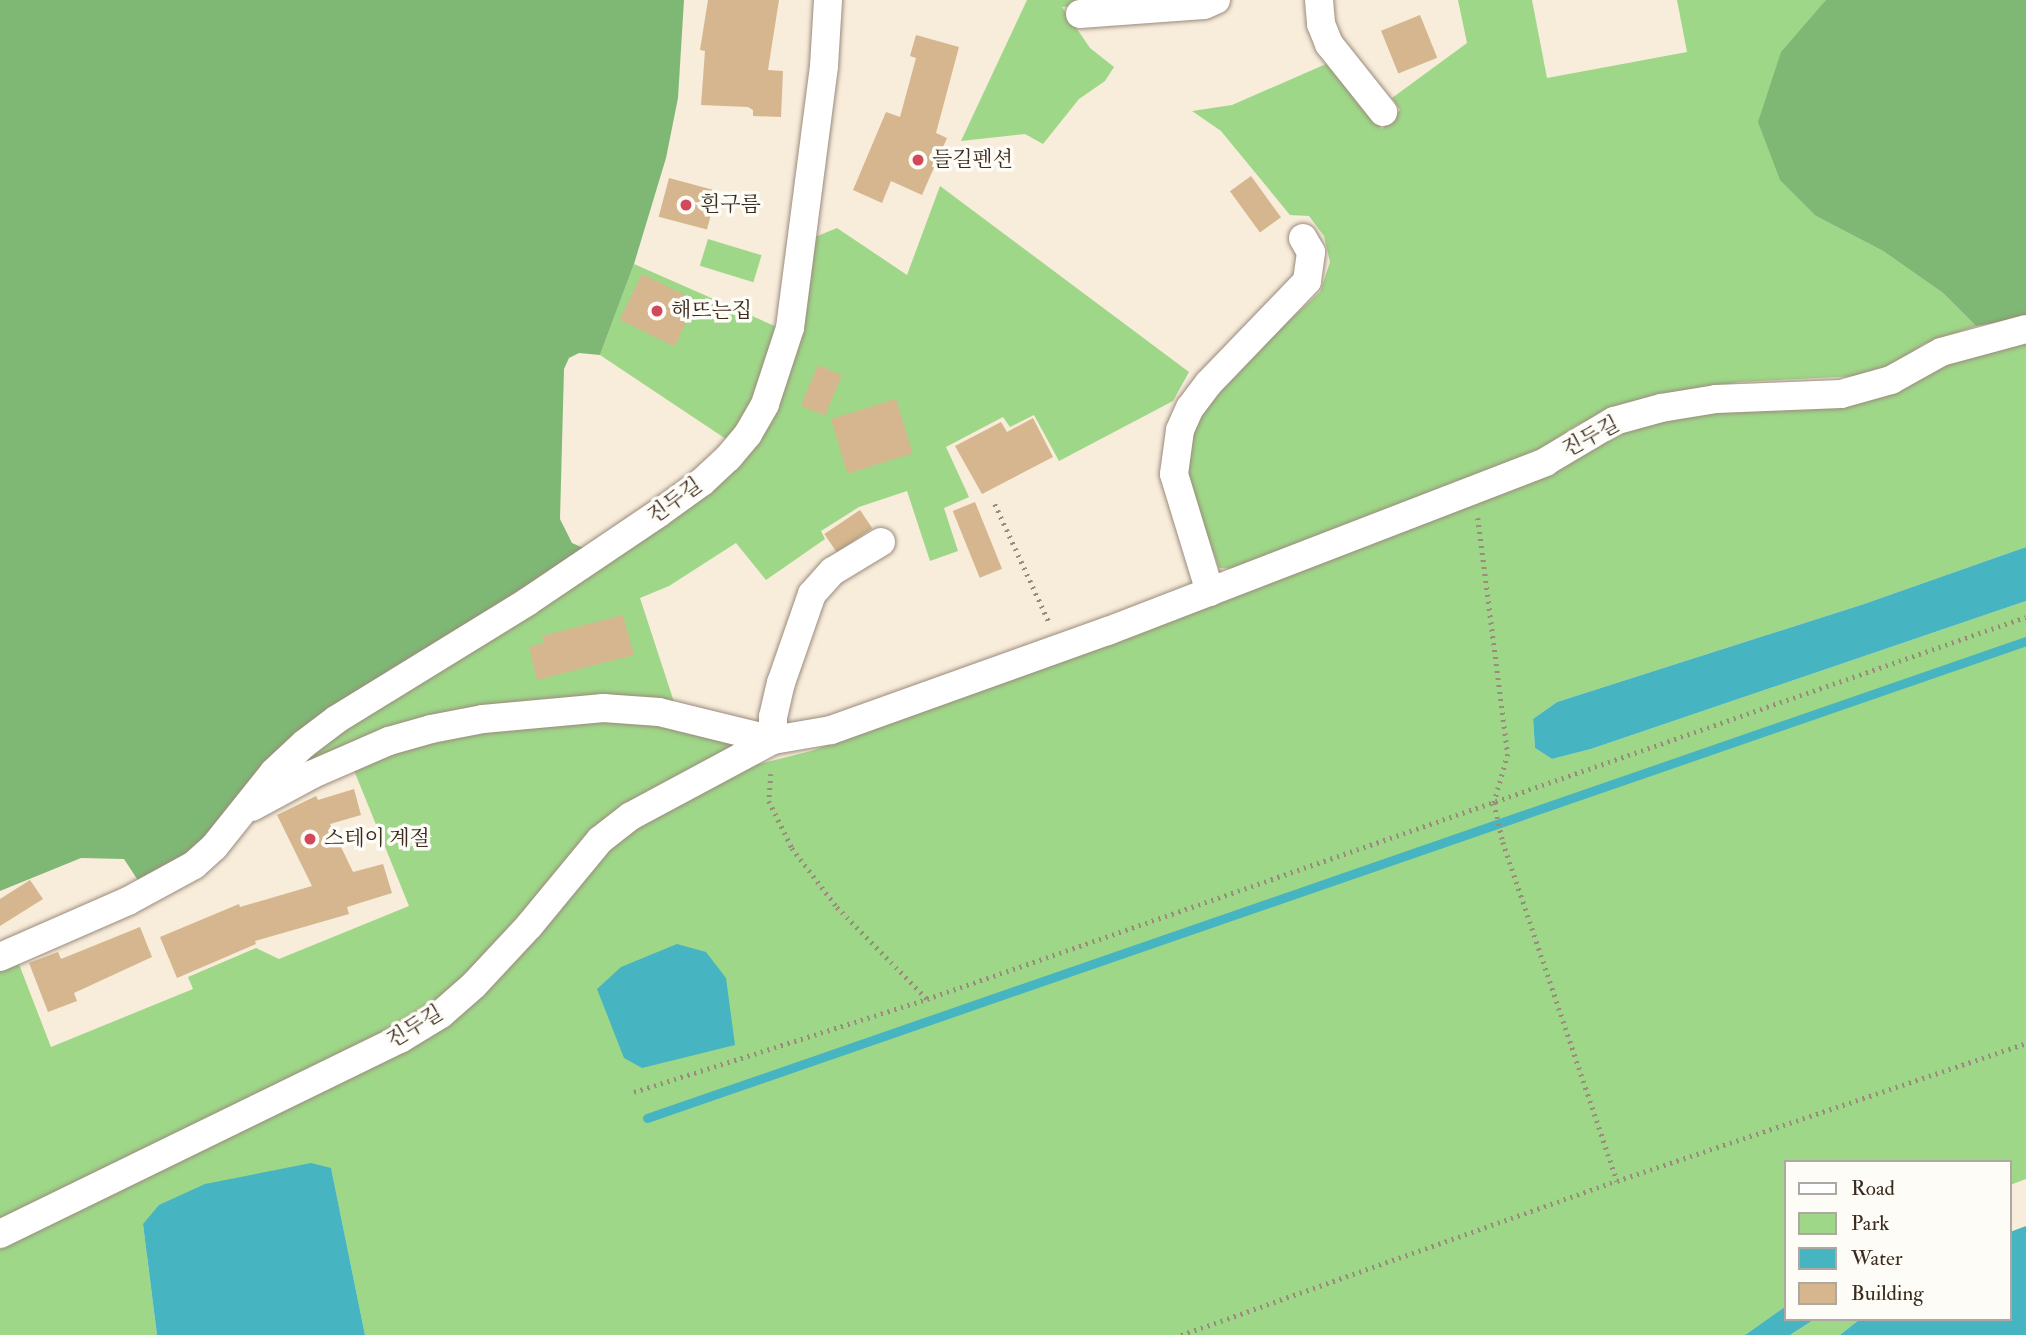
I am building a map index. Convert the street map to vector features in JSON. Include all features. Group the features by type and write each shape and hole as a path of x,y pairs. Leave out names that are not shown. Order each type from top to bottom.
{"street":[{"path":"1080,14 1204,5 1216,0"},
{"path":"1319,0 1321,24 1329,44 1383,112"},
{"name":"진두길","path":"0,957 165,883 204,856 274,772 326,727 527,602 659,513 702,482 748,433 765,404 790,328 824,66 829,1"},
{"path":"1210,592 1174,474 1180,430 1190,408 1209,383 1307,281 1311,252 1303,237"},
{"name":"진두길","path":"0,1234 400,1039 441,1014 474,985 528,926 600,840 631,816 773,740 831,730 1210,592 1545,462 1614,421 1661,408 1716,399 1841,394 1891,380 1941,352 2026,328"},
{"path":"773,740 773,717 781,683 812,594 833,571 881,542"},
{"name":"진두길","path":"237,816 313,774 388,741 484,719 603,708 645,710 705,720 773,740"}],"path":[{"path":"1475,489 1508,754 1494,803 1503,842 1617,1181"},
{"path":"995,504 1061,648"},
{"path":"634,1092 927,999 2026,617"},
{"path":"773,740 769,801 792,848 837,906 927,999"},
{"path":"1181,1335 1617,1181 2026,1043"}],"green space":[{"path":"0,0 684,0 678,98 666,158 634,264 600,355 579,353 569,358 564,369 560,519 572,543 581,547 592,545 426,652 193,851 141,885 124,859 81,858 0,891"},
{"path":"1027,0 1149,0 1062,7 1090,48 1114,67 1105,81 1079,99 1043,144 1025,134 961,141"},
{"path":"1458,0 1532,0 1547,78 1687,52 1677,0 1826,0 1817,13 1816,216 1883,251 1943,293 1976,326 1924,344 1894,365 1859,376 1739,382 1617,407 1575,426 1538,452 1238,569 1219,568 1184,473 1198,411 1219,385 1320,292 1330,262 1324,236 1309,216 1290,215 1221,131 1192,111 1232,105 1326,64 1382,129 1400,110 1392,98 1467,43"},
{"path":"1826,0 2026,0 2026,318 1976,326 1943,293 1883,251 1816,216 1780,180 1758,122 1781,52"},
{"path":"940,186 1189,372 1173,401 1059,461 1034,415 1010,427 1003,417 946,447 969,497 944,508 958,551 930,561 907,491 859,507 821,531 825,539 766,580 736,543 669,586 640,598 675,705 590,701 283,776 320,744 728,475 815,237 837,228 907,275"},
{"path":"708,239 762,255 753,282 700,266"},
{"path":"634,264 777,327 762,382 729,441 600,355"},
{"path":"2026,339 2026,547 1864,604 1557,702 1533,719 1535,748 1552,759 1591,749 2026,601 2026,1179 2012,1184 2012,1160 1784,1160 1784,1307 1745,1335 365,1335 331,1169 143,1224 157,1335 0,1335 0,1241 424,1033 625,831 727,772 811,751 950,701 1613,434 1668,417 1937,364"},
{"path":"602,716 725,734 736,746 633,808 447,1001 0,1227 0,968 17,959 51,1047 193,989 188,977 256,948 279,959 409,906 351,763 415,740"},
{"path":"1812,1321 1858,1321 1840,1335 1790,1335"}],"water":[{"path":"2026,547 2026,601 1591,749 1552,759 1535,748 1533,719 1557,702 1864,604"},
{"path":"677,944 706,952 726,978 735,1045 642,1068 624,1058 597,989 621,967"},
{"path":"311,1163 331,1168 365,1335 157,1335 143,1224 159,1205 205,1184"},
{"path":"2026,1226 2026,1335 1840,1335 1858,1321 2012,1321 2012,1231"},
{"path":"1784,1307 1784,1321 1812,1321 1790,1335 1745,1335"}],"building":[{"path":"708,0 779,0 768,70 783,71 781,117 753,116 753,110 748,107 701,105 705,51 700,50"},
{"path":"1420,15 1437,58 1398,73 1381,31"},
{"path":"916,35 959,47 936,133 947,138 922,195 891,181 882,203 853,190 886,112 900,117 916,58 910,56"},
{"path":"1251,176 1281,217 1260,233 1230,191"},
{"path":"669,178 717,191 707,230 659,217"},
{"path":"642,274 697,301 674,347 620,320"},
{"path":"818,365 842,375 825,416 801,406"},
{"path":"896,399 913,454 848,473 831,419"},
{"path":"1033,418 1053,457 982,494 955,446 1001,422 1007,432"},
{"path":"975,502 1002,569 980,578 953,511"},
{"path":"860,510 872,528 837,552 824,534"},
{"path":"623,615 634,655 537,680 529,647 544,643 542,636"},
{"path":"354,789 361,815 330,824 353,872 383,864 392,893 347,907 349,914 255,941 256,944 177,978 160,937 239,904 240,907 312,886 277,815 316,796 318,800"},
{"path":"30,880 43,899 0,926 0,899"},
{"path":"140,927 152,957 74,993 77,1001 48,1012 29,963 58,952 61,959"}],"waterway":[{"path":"647,1118 2026,641"}],"place":[{"name":"들길펜션","path":"918,160"},
{"name":"흰구름","path":"686,205"},
{"name":"해뜨는집","path":"657,311"},
{"name":"스테이 계절","path":"310,839"}]}
